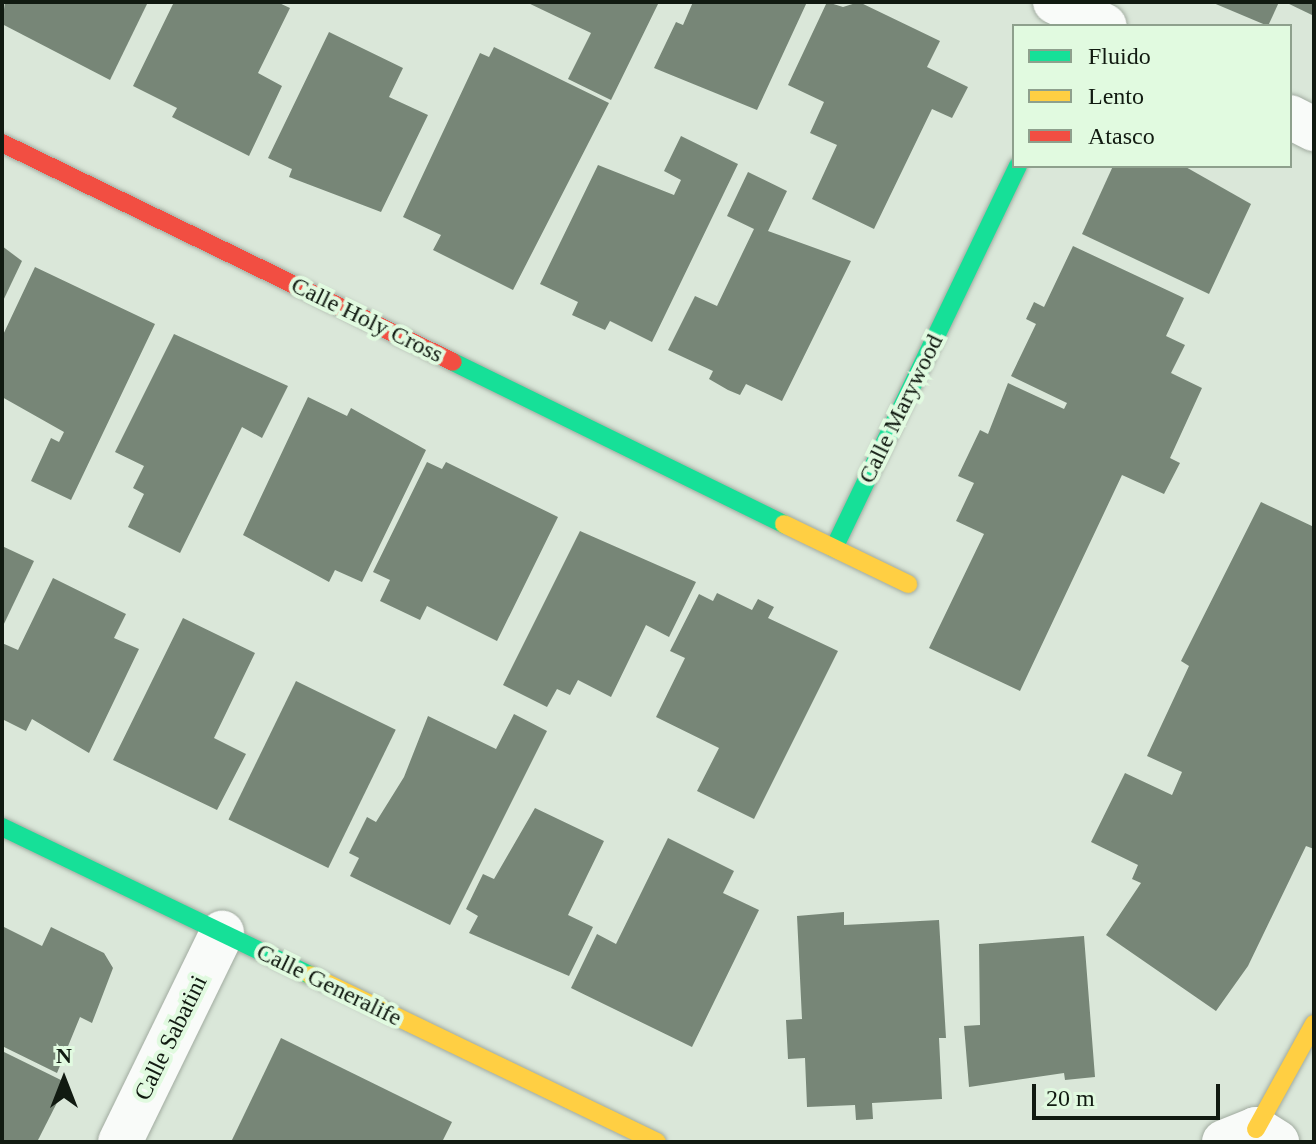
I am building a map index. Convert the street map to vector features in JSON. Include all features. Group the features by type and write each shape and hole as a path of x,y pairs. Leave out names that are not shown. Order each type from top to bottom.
{"street":[{"path":"1292,118 1314,129"},
{"name":"Calle Holy Cross","path":"2,143 834,548"},
{"name":"Calle Marywood","path":"834,548 1017,168"},
{"path":"834,548 908,584"},
{"name":"Calle Generalife","path":"2,827 657,1142"},
{"name":"Calle Sabatini","path":"120,1142 222,933"},
{"path":"1252,1138 1314,1024"}],"building":[{"path":"5,2 148,2 110,80 2,24"},
{"path":"174,2 277,2 290,8 258,73 282,86 249,156 172,117 177,108 133,86"},
{"path":"526,2 659,2 611,100 568,79 591,33"},
{"path":"693,2 807,2 757,110 654,68 676,22 683,25"},
{"path":"827,2 843,7 859,2 940,41 927,67 968,87 952,118 932,109 874,229 812,199 837,145 810,133 824,102 788,85"},
{"path":"1211,2 1279,2 1269,24"},
{"path":"1285,2 1314,2 1314,11 1312,15"},
{"path":"329,32 403,68 389,97 428,115 381,212 289,177 292,169 268,158"},
{"path":"494,47 609,103 513,290 433,250 441,235 403,217 480,53 489,57"},
{"path":"681,136 738,164 652,342 610,321 605,330 572,315 578,302 540,284 598,165 674,195 681,180 664,171"},
{"path":"1112,168 1188,168 1251,204 1209,294 1082,234"},
{"path":"748,172 787,191 768,231 851,261 782,401 746,384 740,395 728,390 709,379 713,371 668,350 695,296 717,306 754,229 727,216"},
{"path":"2,246 22,261 2,303"},
{"path":"1073,246 1184,298 1166,336 1185,345 1171,373 1202,388 1170,458 1180,463 1164,494 1122,475 1020,691 929,648 984,534 956,521 974,483 958,476 980,430 988,434 1008,383 1064,409 1067,403 1011,376 1036,324 1026,319 1034,302 1044,307"},
{"path":"35,267 155,324 71,500 31,481 51,438 59,442 64,432 2,397 2,337"},
{"path":"174,334 288,386 262,438 242,427 180,553 128,527 144,494 133,488 144,466 115,452"},
{"path":"308,397 347,416 351,408 426,450 362,582 335,570 329,582 243,535"},
{"path":"427,462 442,469 446,462 558,517 497,641 427,606 420,620 380,601 390,580 373,572"},
{"path":"1261,502 1314,527 1314,849 1306,846 1248,966 1216,1011 1106,935 1141,883 1132,879 1138,865 1091,842 1125,773 1172,795 1182,772 1147,756 1189,666 1181,661"},
{"path":"580,531 696,582 669,637 646,625 611,697 578,680 570,695 557,689 547,707 503,685"},
{"path":"2,546 34,561 2,628"},
{"path":"53,578 126,614 114,638 139,649 89,753 32,719 26,731 2,719 2,643 18,650"},
{"path":"717,593 752,610 758,599 774,607 768,618 838,651 754,819 697,791 719,748 656,717 685,658 670,651 699,594 713,601"},
{"path":"183,618 255,653 214,738 246,754 217,810 113,760"},
{"path":"296,681 396,730 328,868 228,819"},
{"path":"514,714 547,731 450,925 350,876 359,858 349,853 367,817 376,822 404,777 428,716 496,749"},
{"path":"535,808 604,841 568,915 593,927 569,976 469,933 478,916 466,909 483,874 494,879"},
{"path":"668,838 734,871 723,893 759,910 692,1047 571,988 597,934 616,944"},
{"path":"844,912 844,925 939,920 946,1038 939,1038 942,1099 872,1103 873,1119 856,1120 855,1105 807,1107 805,1058 788,1059 786,1020 802,1019 797,916"},
{"path":"4,927 42,946 51,927 104,953 113,968 92,1023 80,1017 57,1073 2,1046"},
{"path":"1084,936 1095,1077 1065,1080 1064,1073 969,1087 964,1026 980,1025 979,944"},
{"path":"281,1038 452,1122 442,1142 231,1142"},
{"path":"2,1051 67,1083 37,1142 2,1142"}],"traffic: fast":[{"path":"834,548 1017,168"},
{"path":"453,362 784,524"},
{"path":"2,827 310,975"}],"traffic: slow":[{"path":"784,524 908,584"},
{"path":"310,975 657,1142"},
{"path":"1256,1129 1314,1024"}],"traffic: jam":[{"path":"2,143 453,362"}]}
